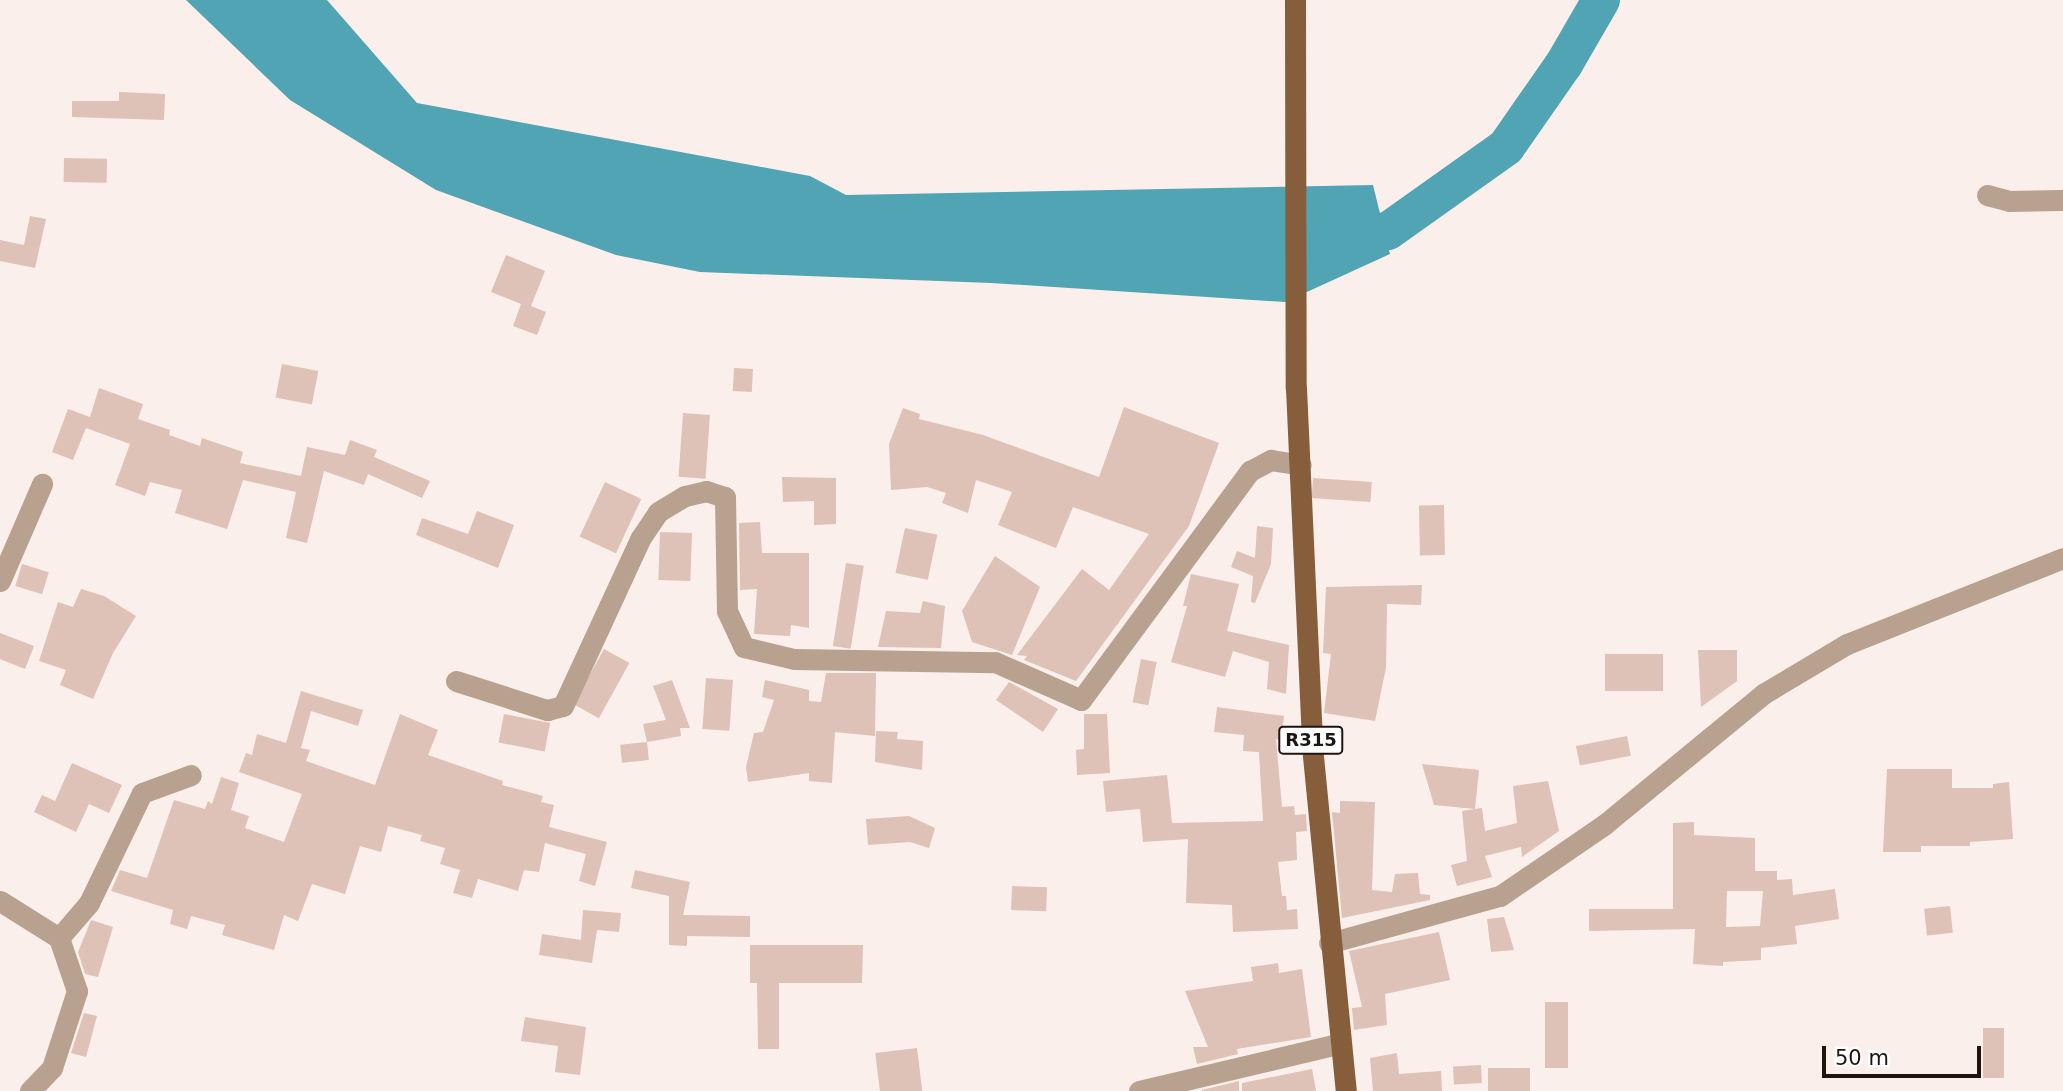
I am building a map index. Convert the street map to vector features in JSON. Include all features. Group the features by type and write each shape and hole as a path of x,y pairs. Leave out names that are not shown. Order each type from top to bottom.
{"main road":[{"name":"R315","path":"1295,0 1296,388 1312,746 1338,1044 1346,1091"}],"street":[{"path":"1987,195 2009,201 2063,200"},
{"path":"456,681 547,710 563,706 640,539 658,512 685,496 706,491 725,497 727,611 744,648 794,659 995,662 1081,700 1250,471 1271,460 1301,466"},
{"path":"0,581 42,484"},
{"path":"1329,943 1500,897 1605,824 1763,694 1847,644 2063,558"},
{"path":"58,938 89,903 142,793 191,775"},
{"path":"0,901 58,938 77,991 52,1068 30,1091"},
{"path":"1139,1091 1338,1044"}],"water":[{"path":"186,0 327,0 417,103 810,176 846,195 1373,185 1390,254 1285,302 991,283 700,272 616,255 436,190 290,100"}],"building":[{"path":"119,92 165,94 164,120 72,117 72,101 119,101"},
{"path":"64,158 107,159 107,183 64,182"},
{"path":"30,216 46,219 35,268 0,261 0,240 24,245"},
{"path":"506,255 545,271 531,306 546,312 537,335 513,326 521,304 491,292"},
{"path":"282,364 318,371 312,404 276,397"},
{"path":"734,368 753,369 752,392 733,391"},
{"path":"99,388 143,404 138,419 170,430 169,435 200,446 202,438 243,452 240,463 301,476 307,447 345,455 350,440 377,450 374,457 430,481 422,498 368,474 364,485 324,471 307,543 286,538 296,492 243,480 227,529 175,513 182,490 150,482 145,496 115,485 130,444 86,428 73,460 52,452 68,409 90,417"},
{"path":"1124,407 1219,443 1189,526 1076,681 1024,660 1027,656 1017,655 1082,569 1109,590 1149,534 1073,507 1056,548 998,525 1012,492 976,480 968,513 942,503 946,493 927,487 891,490 889,444 903,408 920,414 919,419 983,435 1099,477"},
{"path":"683,413 710,415 705,479 679,477"},
{"path":"782,477 836,478 836,524 814,525 814,501 783,502"},
{"path":"1313,478 1372,482 1370,502 1312,498"},
{"path":"605,482 641,499 616,553 580,536"},
{"path":"1419,505 1444,505 1445,555 1420,555"},
{"path":"477,511 514,525 498,568 416,535 422,518 468,534"},
{"path":"760,522 762,553 809,553 809,628 791,625 790,636 754,634 757,589 740,590 739,523"},
{"path":"1257,526 1273,528 1271,564 1255,603 1251,602 1253,576 1231,567 1237,551 1255,558"},
{"path":"905,528 937,535 928,580 895,573"},
{"path":"660,532 692,533 690,581 658,580"},
{"path":"995,556 1040,587 1012,655 972,642 962,611"},
{"path":"846,563 864,566 851,649 833,646"},
{"path":"22,564 49,572 42,594 15,586"},
{"path":"1191,574 1239,584 1227,631 1289,645 1286,694 1267,689 1269,662 1233,651 1225,677 1171,662 1187,606 1183,606"},
{"path":"1422,585 1421,605 1387,604 1386,668 1375,721 1324,713 1331,654 1323,653 1326,587"},
{"path":"81,589 104,596 136,616 113,653 93,699 60,685 66,670 39,661 58,602 73,607"},
{"path":"923,601 945,606 941,648 878,647 886,611 920,613"},
{"path":"0,633 34,646 25,669 0,659"},
{"path":"604,649 629,663 599,718 573,704"},
{"path":"1698,650 1737,650 1737,681 1701,707"},
{"path":"1605,654 1663,654 1663,691 1605,691"},
{"path":"1141,659 1157,662 1148,705 1133,702"},
{"path":"826,673 876,673 875,736 835,732 832,783 809,781 809,773 748,782 746,767 754,733 763,732 774,700 762,697 765,680 809,690 809,701 821,702"},
{"path":"706,678 733,680 729,731 702,729"},
{"path":"672,680 690,728 680,728 681,736 647,742 643,724 666,720 653,686"},
{"path":"1009,682 1058,709 1043,732 996,700"},
{"path":"301,691 363,710 358,726 311,711 301,748 310,750 306,761 375,785 400,714 438,730 428,755 503,781 502,785 543,796 541,802 554,805 549,827 607,842 595,886 579,881 586,854 545,843 539,872 524,870 518,891 478,879 472,898 453,893 460,870 440,864 445,848 420,841 422,835 388,826 381,852 360,846 345,894 312,884 298,921 284,915 274,950 222,935 225,925 191,916 187,929 170,924 173,910 111,891 120,870 147,878 174,800 205,809 208,801 212,804 221,777 239,783 231,810 249,816 245,828 284,842 302,794 239,772 246,753 252,755 257,734 286,743"},
{"path":"1217,707 1284,716 1281,740 1276,739 1282,807 1294,806 1295,815 1306,814 1307,831 1296,832 1297,860 1278,862 1282,896 1286,896 1287,910 1297,909 1298,929 1233,932 1232,905 1186,903 1188,839 1143,842 1140,809 1106,812 1103,781 1167,775 1172,823 1263,821 1259,752 1243,751 1244,735 1214,732"},
{"path":"504,714 550,723 545,751 498,742"},
{"path":"1084,714 1107,714 1110,773 1077,775 1076,750 1084,749"},
{"path":"876,731 898,732 897,739 923,741 922,770 875,762"},
{"path":"1627,736 1631,756 1580,766 1576,746"},
{"path":"647,742 649,760 622,763 620,745"},
{"path":"72,763 122,785 109,813 89,804 76,832 34,812 42,795 55,801"},
{"path":"1422,764 1479,770 1475,809 1434,805"},
{"path":"1887,769 1952,769 1952,788 1993,788 1993,784 2009,782 2013,839 1970,842 1970,846 1921,846 1921,852 1883,852"},
{"path":"1548,781 1559,831 1522,857 1521,847 1485,856 1492,877 1457,886 1451,865 1467,861 1462,811 1482,808 1485,831 1517,823 1513,786"},
{"path":"1340,801 1375,802 1372,890 1392,892 1395,874 1418,873 1420,894 1430,895 1430,900 1342,918 1332,812 1340,813"},
{"path":"909,816 935,828 929,848 910,842 868,845 866,819"},
{"path":"1694,822 1694,835 1755,838 1755,871 1777,871 1777,880 1792,879 1793,895 1835,889 1839,919 1795,926 1797,944 1761,948 1761,960 1723,962 1723,966 1693,964 1695,929 1589,931 1589,909 1673,909 1673,823","holes":["1727,891 1763,891 1760,926 1726,927"]},
{"path":"635,870 690,882 683,915 750,916 750,937 687,936 687,946 669,945 669,896 631,888"},
{"path":"1012,886 1047,887 1046,911 1011,910"},
{"path":"1950,906 1953,933 1927,936 1924,909"},
{"path":"583,910 621,913 619,932 597,930 592,963 539,955 542,934 581,940"},
{"path":"1504,917 1514,950 1491,952 1487,919"},
{"path":"91,920 113,927 98,977 85,974 78,952"},
{"path":"1439,932 1450,980 1385,994 1387,1025 1354,1030 1352,1008 1362,1007 1349,951"},
{"path":"750,945 863,945 862,983 779,983 779,1049 758,1049 757,983 750,983"},
{"path":"1278,963 1279,973 1302,969 1311,1037 1237,1049 1238,1054 1197,1064 1193,1047 1208,1047 1185,991 1253,981 1251,967"},
{"path":"1545,1002 1568,1002 1568,1068 1545,1068"},
{"path":"84,1013 97,1016 86,1057 71,1053"},
{"path":"525,1017 586,1027 580,1075 555,1072 558,1046 521,1041"},
{"path":"1983,1028 2004,1028 2004,1078 1983,1078"},
{"path":"917,1048 922,1091 880,1091 875,1053"},
{"path":"1397,1053 1399,1074 1441,1071 1442,1091 1373,1091 1370,1058"},
{"path":"1481,1065 1482,1083 1454,1084 1453,1066"},
{"path":"1488,1068 1530,1068 1530,1091 1488,1091"},
{"path":"1312,1069 1316,1091 1242,1091 1242,1083"},
{"path":"1239,1081 1239,1091 1202,1091 1202,1090"}],"waterway":[{"path":"1336,237 1388,231 1506,147 1564,64 1601,0"}]}
